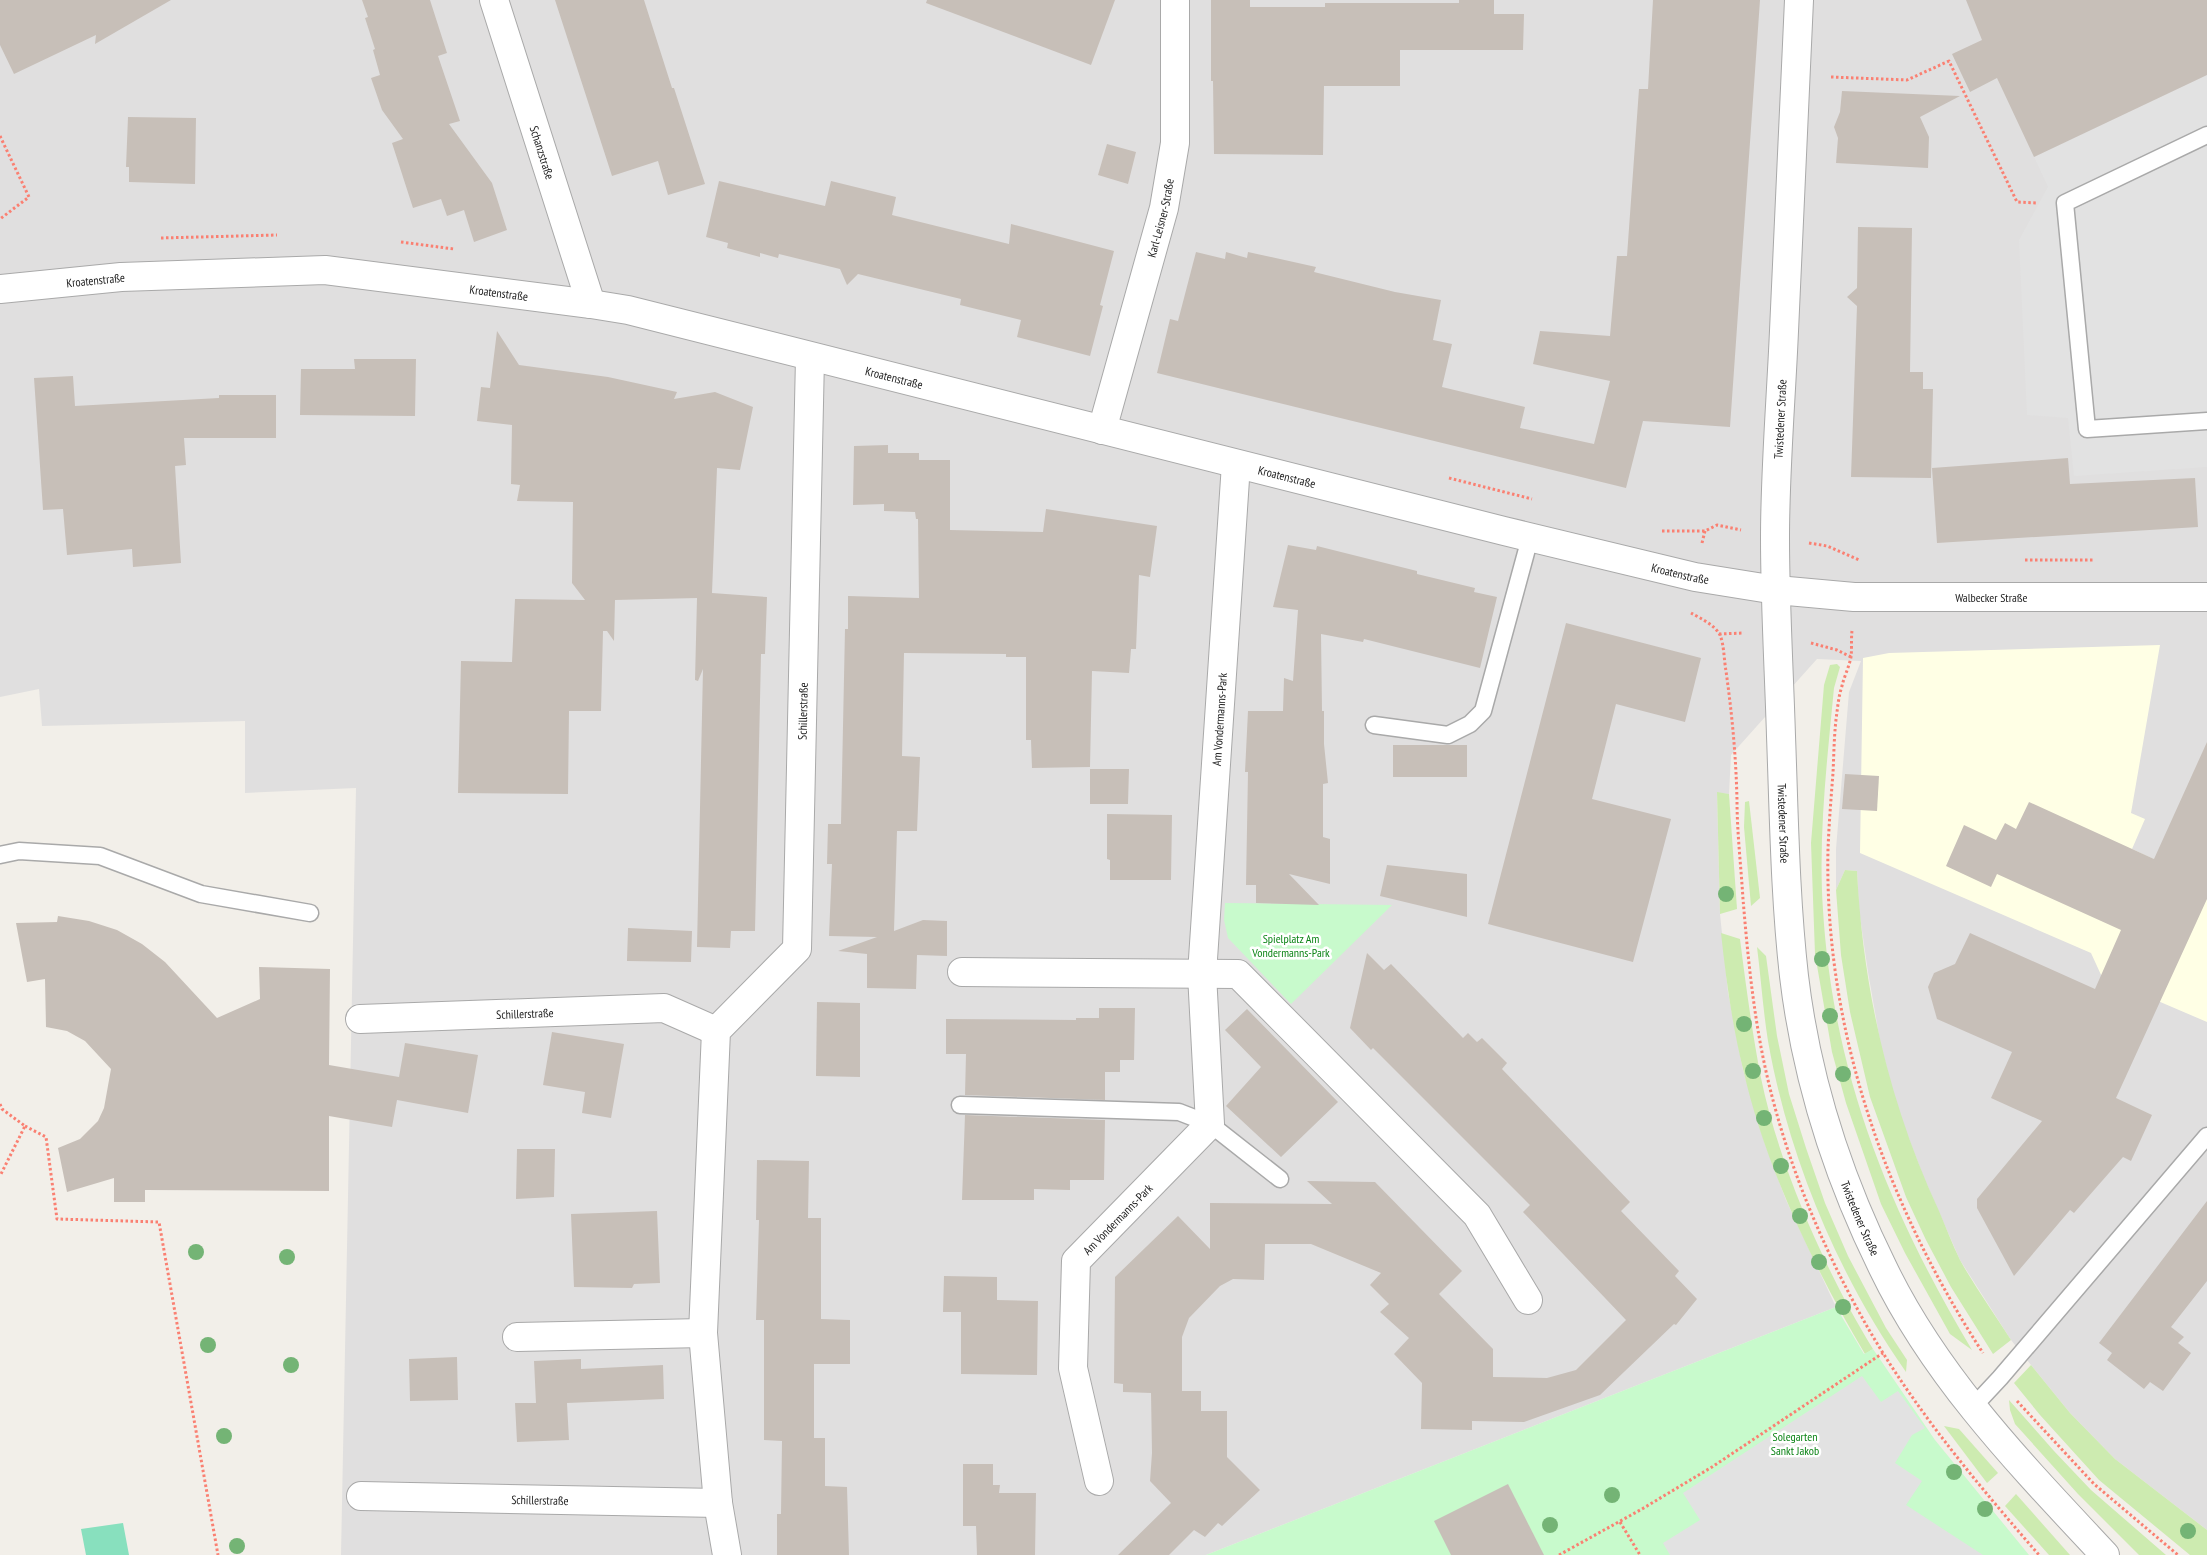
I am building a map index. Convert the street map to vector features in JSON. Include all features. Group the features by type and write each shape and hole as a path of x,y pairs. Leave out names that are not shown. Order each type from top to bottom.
{"street":[{"name":"Schanzstraße","path":"494,0 591,304"},
{"name":"Karl-Leisner-Straße","path":"1102,430 1164,208 1174,143 1175,0"},
{"name":"Twistedener Straße","path":"1798,0 1775,537 1790,936 1803,1034 1816,1092 1844,1175 1884,1270 1912,1322 1972,1408 2024,1469 2105,1555"},
{"name":"Kroatenstraße","path":"0,289 121,277 325,270 628,310 810,358 1530,538 1695,577 1776,590"},
{"name":"Schillerstraße","path":"360,1019 664,1008 716,1031 797,949 810,358"},
{"name":"Am Vondermanns-Park","path":"1099,1481 1073,1368 1076,1261 1210,1124 1202,974 1236,464"},
{"name":"Walbecker Straße","path":"1776,590 1854,597 2207,597"},
{"path":"962,972 1238,974 1477,1214 1528,1300"},
{"path":"716,1031 703,1333 718,1503 727,1555"},
{"path":"517,1337 703,1333"},
{"name":"Schillerstraße","path":"361,1496 718,1503"}],"lane":[{"path":"2207,135 2065,203 2086,429 2207,421"},
{"path":"1374,725 1448,735 1470,724 1483,711 1530,538"},
{"path":"0,855 19,851 100,856 201,894 310,913"},
{"path":"960,1105 1179,1112 1210,1124 1280,1179"},
{"path":"1972,1408 2000,1378 2207,1136"}],"path":[{"path":"1795,75 1907,80 1949,61 2017,202 2065,203"},
{"path":"0,136 29,197 0,220"},
{"path":"1440,476 1540,501"},
{"path":"1658,531 1705,531"},
{"path":"1775,537 1827,546 1856,560 1850,658 1836,715 1828,848 1829,910 1833,954 1842,1011 1862,1096 1878,1146 1899,1199 1942,1287 2000,1378 2020,1404 2094,1484 2178,1555"},
{"path":"0,1104 2,1109 46,1137 57,1219 159,1222 218,1555"},
{"path":"0,1176 26,1126"},
{"path":"1563,1554 1712,1467 1883,1353"},
{"path":"1620,1522 1640,1555"}],"shaded area":[{"path":"0,0 2207,0 2207,1530 2115,1459 2070,1413 2011,1340 1960,1260 1924,1178 1897,1108 1880,1041 1868,972 1859,910 1857,871 1845,870 1836,890 1836,849 1849,692 1861,661 1817,659 1731,755 1729,794 1717,793 1720,914 1728,992 1743,1070 1765,1144 1786,1200 1836,1307 1206,1555 341,1555 356,788 245,793 245,721 42,726 39,689 0,697"},
{"path":"2207,75 2207,467 2074,476 2068,418 2027,415 2019,240 2048,187 2034,157"},
{"path":"2160,645 2131,813 2145,819 2132,849 2207,884 2207,1022 2102,977 2091,953 1860,853 1863,658 1889,653"},
{"path":"1862,1376 1881,1402 1898,1391 1925,1428 1912,1435 1895,1463 1922,1481 1906,1505 1983,1555 1670,1555 1663,1543 1700,1520 1683,1493"}],"green space":[{"path":"1837,664 1840,667 1834,688 1824,799 1822,882 1829,970 1839,1028 1853,1084 1870,1139 1891,1193 1915,1246 1972,1350 1950,1334 1905,1253 1881,1204 1846,1103 1832,1052 1815,954 1811,843 1824,685 1830,665"},
{"path":"1717,792 1729,794 1737,909 1720,914"},
{"path":"1749,801 1760,898 1751,906 1744,827 1745,802"},
{"path":"1845,870 1857,871 1865,959 1872,1002 1893,1087 1906,1129 1954,1248 1978,1290 2011,1340 1993,1354 1951,1287 1926,1240 1906,1197 1870,1097 1850,1012 1841,955 1836,890"},
{"name":"Spielplatz Am Vondermanns-Park","path":"1225,903 1392,905 1291,1004 1228,938 1224,920"},
{"path":"1721,933 1740,939 1761,1078 1779,1147 1806,1218 1822,1253 1855,1319 1873,1349 1865,1354 1810,1252 1793,1216 1764,1142 1752,1106 1739,1052"},
{"path":"1757,947 1766,956 1777,1036 1789,1094 1825,1203 1848,1256 1886,1328 1907,1360 1906,1372 1881,1335 1838,1256 1803,1172 1777,1085 1768,1041"},
{"name":"Solegarten Sankt Jakob","path":"1836,1307 1864,1354 1873,1349 1935,1440 2029,1555 1206,1555"},
{"path":"2031,1365 2070,1413 2115,1459 2207,1530 2207,1555 2190,1555 2099,1480 2040,1415 2014,1383"},
{"path":"2009,1400 2091,1490 2166,1555 2139,1555 2078,1494 2015,1424"},
{"path":"1944,1426 1959,1429 1998,1473 1987,1483"},
{"path":"2016,1494 2070,1555 2049,1555 2005,1506"},
{"path":"123,1523 129,1555 86,1555 81,1529"}],"building":[{"path":"0,0 171,0 95,44 96,35 14,74 0,45"},
{"path":"362,0 430,0 447,53 438,56 460,121 449,124 492,183 507,230 474,242 464,210 447,216 441,199 413,208 392,143 403,139 382,110 371,78 380,75 373,50 375,49 365,18 368,17"},
{"path":"555,0 644,0 705,184 668,195 658,161 612,176"},
{"path":"927,0 1115,0 1091,65 926,3"},
{"path":"1211,0 1250,0 1250,7 1325,7 1325,3 1459,3 1459,0 1494,0 1494,14 1524,14 1523,50 1400,50 1400,86 1324,86 1323,155 1214,154 1213,81 1211,81"},
{"path":"1653,0 1760,0 1730,427 1643,421 1626,488 1157,373 1170,319 1178,321 1196,252 1225,259 1226,252 1247,258 1248,252 1316,267 1314,272 1395,292 1441,300 1433,340 1452,344 1442,387 1525,407 1520,428 1594,444 1610,381 1533,364 1540,331 1610,336 1617,256 1627,256 1639,89 1648,89"},
{"path":"1966,0 2207,0 2207,75 2034,157 1997,78 1970,92 1952,54 1982,40"},
{"path":"1842,91 1960,96 1920,117 1929,137 1928,168 1836,163 1838,138 1834,127 1840,112"},
{"path":"128,117 196,118 195,184 129,182 129,167 126,167"},
{"path":"1107,144 1136,152 1128,184 1098,175"},
{"path":"719,181 825,206 831,181 896,197 892,215 1009,244 1011,224 1114,251 1100,305 1103,306 1090,356 1017,337 1021,320 960,305 961,299 858,274 847,285 840,269 779,254 778,258 760,253 760,257 727,248 728,243 706,237"},
{"path":"1858,227 1912,228 1910,372 1923,372 1923,389 1933,389 1931,478 1851,477 1857,306 1847,297 1857,288"},
{"path":"497,331 519,365 608,377 677,392 674,399 715,392 753,407 740,470 717,468 712,593 767,597 765,654 761,654 755,931 731,931 730,948 697,947 703,669 698,681 695,680 697,598 615,600 614,641 607,631 603,631 601,711 569,711 568,794 458,793 461,661 512,662 515,599 585,600 572,583 573,502 517,501 520,485 511,484 512,425 477,421 481,387 490,388"},
{"path":"354,359 416,359 415,416 300,415 301,369 355,369"},
{"path":"73,376 75,406 219,398 219,395 276,395 276,438 184,438 186,465 175,466 181,563 133,567 132,549 67,555 63,509 43,510 34,378"},
{"path":"888,445 888,453 919,453 919,460 950,460 950,530 1043,532 1046,509 1157,526 1150,577 1139,575 1136,649 1131,649 1129,673 1092,671 1090,767 1032,768 1031,740 1026,740 1026,657 1006,657 1006,654 904,653 902,756 920,757 917,831 897,831 894,931 923,920 947,921 947,956 917,955 916,989 867,988 867,954 838,951 877,937 829,936 832,864 827,864 828,824 841,824 845,629 848,629 848,596 919,598 918,519 916,519 915,512 884,511 884,504 853,505 854,446"},
{"path":"2068,458 2070,484 2195,478 2198,527 1937,543 1932,468"},
{"path":"1288,545 1316,550 1317,546 1417,571 1417,574 1475,588 1474,592 1497,597 1480,668 1364,639 1363,642 1321,634 1322,711 1324,711 1324,744 1328,783 1323,784 1323,837 1330,839 1330,884 1289,874 1319,905 1256,903 1256,885 1246,885 1248,772 1245,772 1248,711 1283,711 1284,678 1293,681 1298,610 1273,607"},
{"path":"1566,623 1701,658 1685,722 1616,704 1592,799 1671,819 1633,962 1488,924"},
{"path":"2207,742 2207,899 2116,1098 2152,1115 2131,1161 2123,1157 2074,1213 2070,1210 2014,1276 1977,1208 1977,1199 2042,1121 1991,1098 2012,1052 1937,1019 1928,987 1934,973 1955,964 1970,933 2095,989 2121,930 1997,874 1991,887 1946,866 1964,825 1996,840 2005,823 2016,829 2029,802 2154,859"},
{"path":"1393,745 1467,745 1467,777 1393,777"},
{"path":"1090,769 1129,769 1128,804 1090,804"},
{"path":"1845,774 1879,776 1877,811 1842,809"},
{"path":"1107,814 1172,815 1171,880 1110,880 1110,860 1107,859"},
{"path":"1387,865 1467,874 1467,917 1380,896"},
{"path":"58,916 89,921 117,930 142,944 165,962 217,1018 260,999 259,967 330,969 329,1065 399,1077 405,1043 478,1055 468,1113 397,1100 392,1127 329,1116 329,1191 145,1190 145,1202 114,1202 114,1178 67,1192 58,1148 80,1139 98,1121 104,1108 111,1069 85,1041 67,1031 46,1027 45,979 27,982 16,923 57,922"},
{"path":"628,928 692,931 691,962 627,961"},
{"path":"1367,953 1384,970 1391,964 1463,1038 1468,1033 1477,1042 1482,1038 1507,1063 1502,1069 1630,1202 1621,1211 1679,1271 1675,1276 1697,1299 1676,1325 1674,1324 1600,1395 1524,1422 1472,1421 1472,1430 1421,1429 1422,1383 1394,1354 1409,1338 1380,1312 1389,1304 1370,1285 1381,1273 1311,1244 1265,1244 1264,1280 1233,1279 1220,1286 1189,1318 1182,1337 1182,1391 1201,1391 1201,1411 1227,1411 1227,1457 1260,1490 1222,1526 1218,1523 1205,1537 1194,1530 1169,1555 1118,1555 1171,1503 1150,1481 1152,1453 1151,1393 1123,1392 1123,1384 1114,1383 1115,1277 1178,1216 1210,1249 1210,1203 1332,1204 1307,1181 1375,1182 1462,1271 1439,1294 1493,1349 1493,1377 1547,1378 1576,1370 1626,1320 1523,1212 1530,1205 1373,1048 1371,1050 1350,1028"},
{"path":"817,1002 860,1003 860,1077 816,1076"},
{"path":"1099,1008 1135,1008 1134,1060 1120,1060 1120,1072 1105,1072 1105,1100 965,1095 966,1054 946,1054 946,1019 1076,1020 1076,1018 1099,1018"},
{"path":"1247,1009 1338,1102 1281,1157 1226,1106 1261,1067 1225,1030"},
{"path":"552,1032 624,1044 611,1118 582,1113 585,1092 543,1085"},
{"path":"965,1115 1105,1120 1104,1180 1070,1180 1070,1190 1034,1189 1034,1200 962,1200"},
{"path":"517,1149 555,1149 554,1197 516,1199"},
{"path":"757,1160 809,1161 808,1218 821,1218 821,1319 850,1320 850,1364 814,1364 814,1438 825,1438 825,1486 847,1487 849,1555 777,1555 777,1514 781,1514 782,1441 764,1440 764,1320 756,1320 759,1220 756,1220"},
{"path":"2207,1201 2207,1281 2171,1327 2184,1337 2178,1343 2191,1353 2163,1391 2150,1382 2144,1389 2107,1360 2112,1353 2099,1343"},
{"path":"657,1211 660,1283 634,1284 632,1288 574,1287 571,1214"},
{"path":"944,1276 997,1277 997,1300 1038,1301 1037,1375 961,1374 961,1312 943,1312"},
{"path":"457,1357 458,1400 410,1401 409,1359"},
{"path":"581,1359 581,1369 663,1365 664,1399 567,1403 569,1440 517,1442 515,1403 536,1403 534,1361"},
{"path":"963,1464 993,1464 993,1485 1000,1485 999,1493 1036,1493 1035,1555 977,1555 976,1526 963,1526"},
{"path":"1508,1484 1544,1555 1451,1555 1434,1521"}]}
